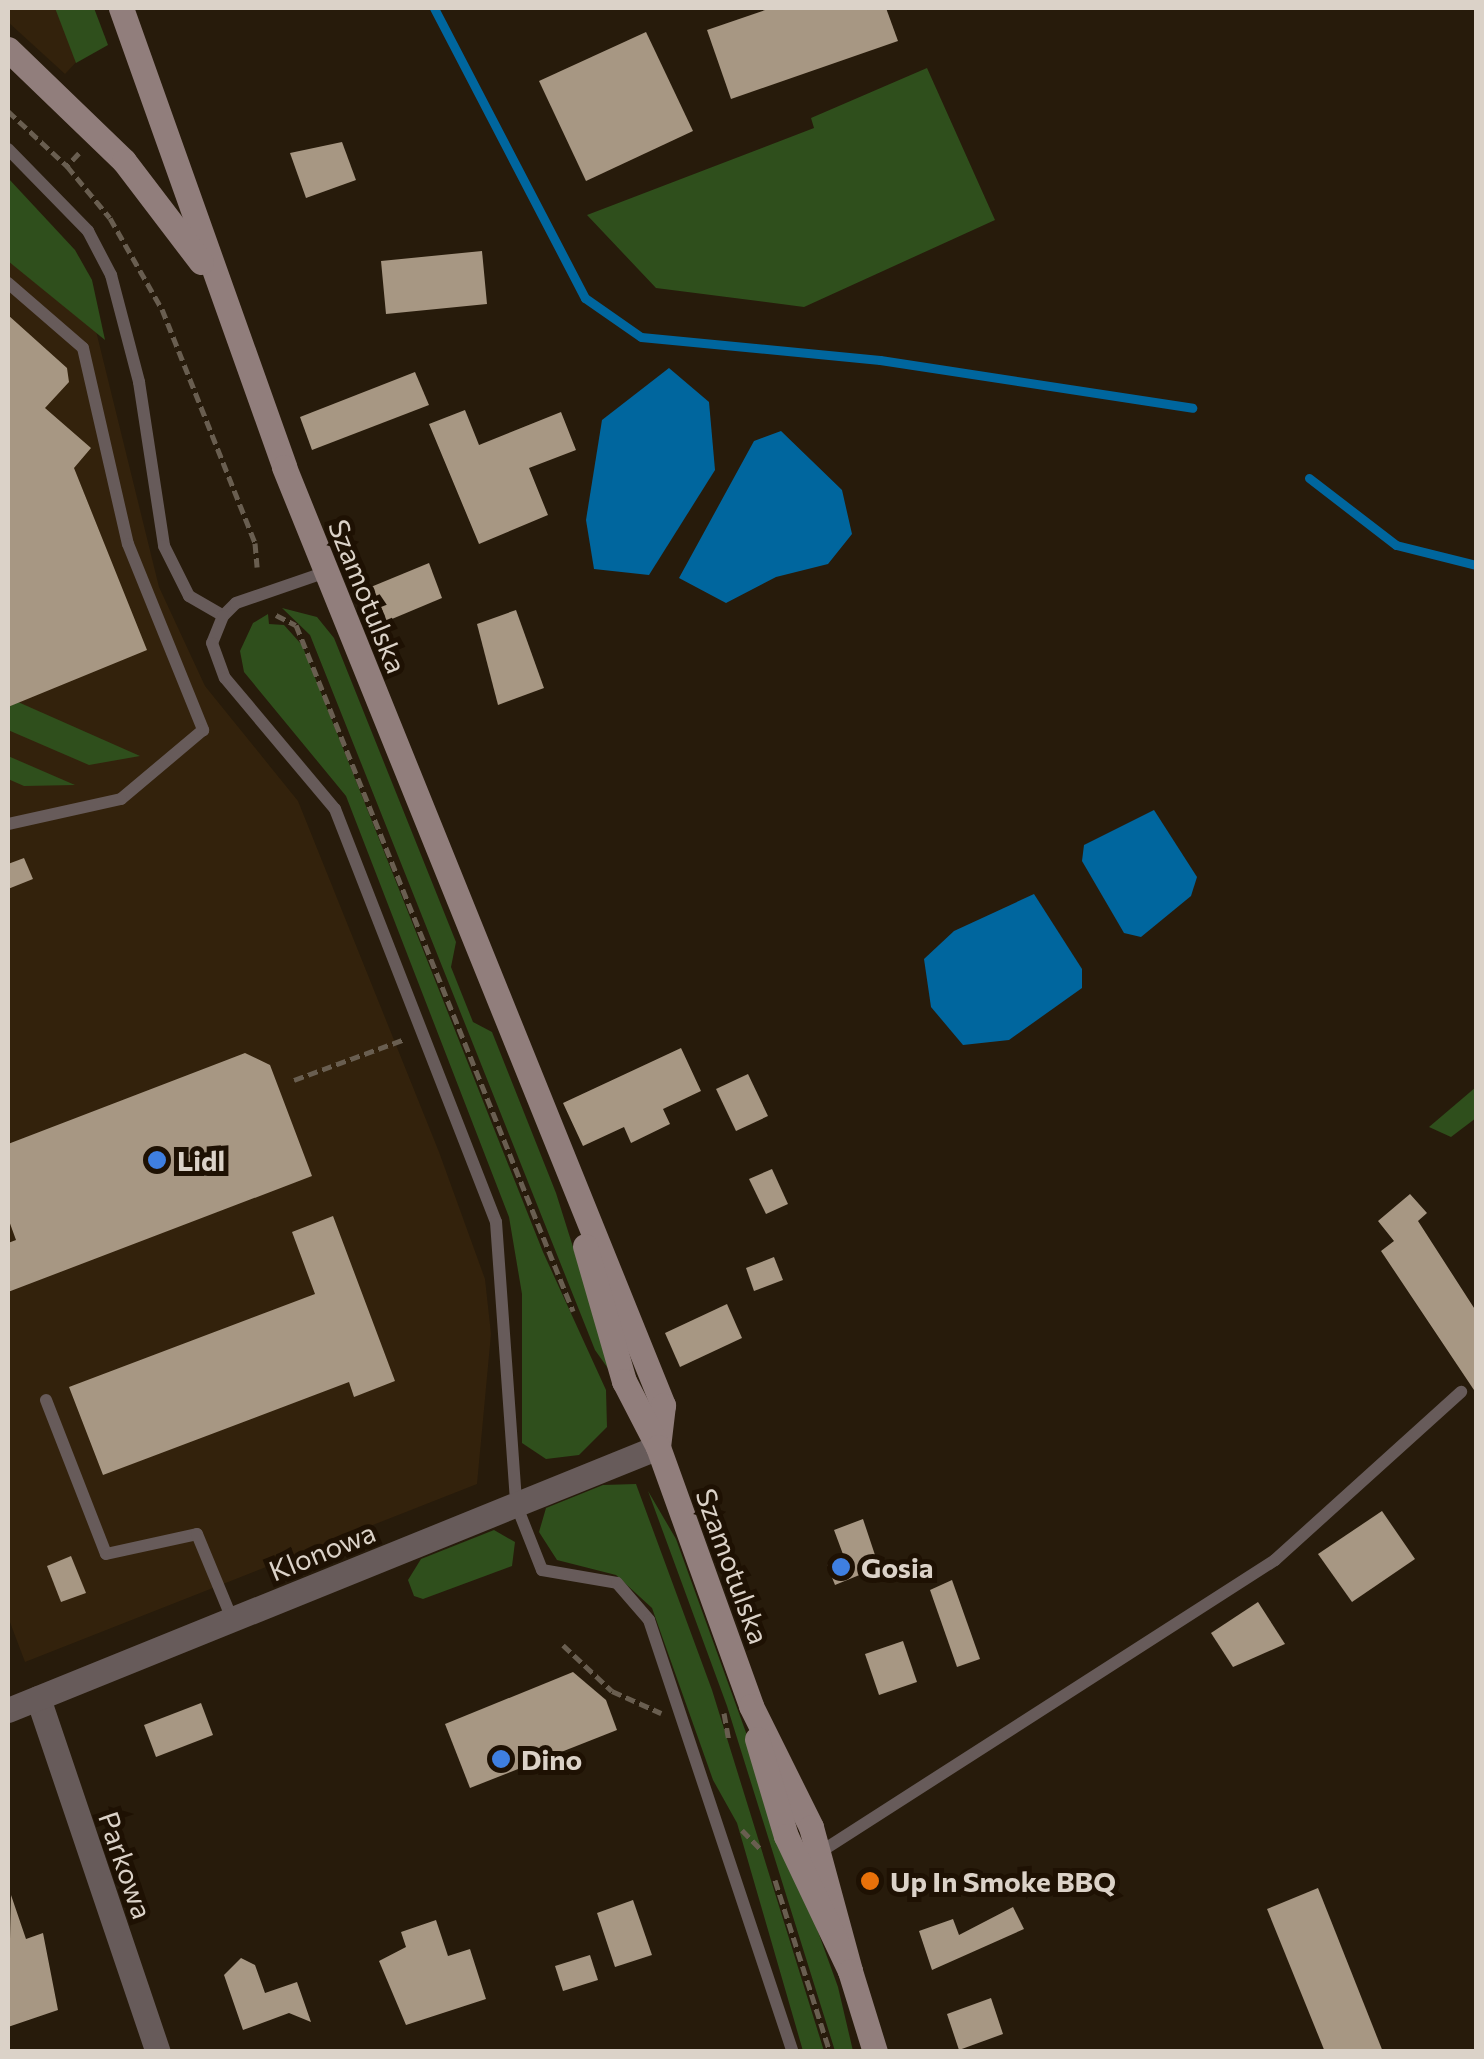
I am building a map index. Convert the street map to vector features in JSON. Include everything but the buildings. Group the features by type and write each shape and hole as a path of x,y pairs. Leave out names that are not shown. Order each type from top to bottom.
{"street":[{"name":"Szamotulska","path":"121,8 229,315 326,572 575,1200 663,1405 658,1447 850,1971 875,2052"},
{"path":"8,49 144,184 229,315"},
{"name":"Klonowa","path":"8,1710 658,1447"},
{"name":"Parkowa","path":"38,1698 158,2052"}],"lane":[{"path":"8,149 88,232 111,274 139,382 169,563 188,596 222,616"},
{"path":"8,283 83,348 128,544 203,730 122,800 8,824"},
{"path":"326,572 236,602 222,616 212,643 225,678 335,808 496,1222 516,1504 542,1570 616,1584 635,1596 686,1724 793,2052"},
{"path":"809,1858 1275,1560 1461,1392"},
{"path":"46,1400 106,1554 197,1534 232,1620"}],"path":[{"path":"8,110 67,166 110,218 162,309 255,543 257,567"},
{"path":"67,166 88,144"},
{"path":"276,615 296,625 576,1317"},
{"path":"294,1080 422,1032"},
{"path":"563,1645 612,1691 686,1724"}],"shaded area":[{"path":"8,8 66,8 84,54 65,74 8,22"},
{"path":"8,181 83,278 159,587 205,686 298,801 439,1152 485,1279 491,1334 477,1484 25,1662 8,1617"}],"green space":[{"path":"55,8 94,8 108,45 76,63"},
{"path":"927,68 995,220 804,307 656,288 587,215 814,128 811,118"},
{"path":"8,178 75,250 92,280 105,340 8,261"},
{"path":"282,608 317,617 334,638 456,942 451,967 473,1022 492,1032 556,1193 614,1377 595,1350 310,635"},
{"path":"268,614 269,624 284,625 302,645 543,1252 606,1390 607,1427 579,1455 546,1459 522,1443 522,1294 509,1217 346,796 244,672 240,651 253,623"},
{"path":"18,702 140,756 89,765 8,730 8,707"},
{"path":"8,756 75,785 24,786 8,779"},
{"path":"1476,1087 1476,1118 1451,1137 1429,1127"},
{"path":"636,1484 712,1690 824,2051 803,2051 737,1823 713,1780 652,1608 616,1575 557,1560 539,1532 546,1508 603,1485"},
{"path":"648,1491 676,1539 838,1987 853,2051 835,2051 727,1706"},
{"path":"494,1530 515,1542 512,1566 423,1599 414,1596 408,1580 421,1559"}],"water":[{"path":"669,368 709,402 715,470 649,575 594,569 586,520 602,420"},
{"path":"781,431 842,490 852,534 828,564 776,577 726,603 679,578 754,441"},
{"path":"1154,810 1197,877 1191,896 1141,937 1124,933 1082,861 1084,845"},
{"path":"1034,894 1082,969 1082,988 1009,1040 963,1045 931,1007 924,959 954,931"}],"waterway":[{"path":"434,8 585,298 641,337 880,360 1192,408"},
{"path":"1309,478 1396,545 1476,565"}],"place":[{"name":"Lidl","path":"157,1160"},
{"name":"Gosia","path":"841,1567"},
{"name":"Dino","path":"501,1759"},
{"name":"Up In Smoke BBQ","path":"870,1881"}]}
